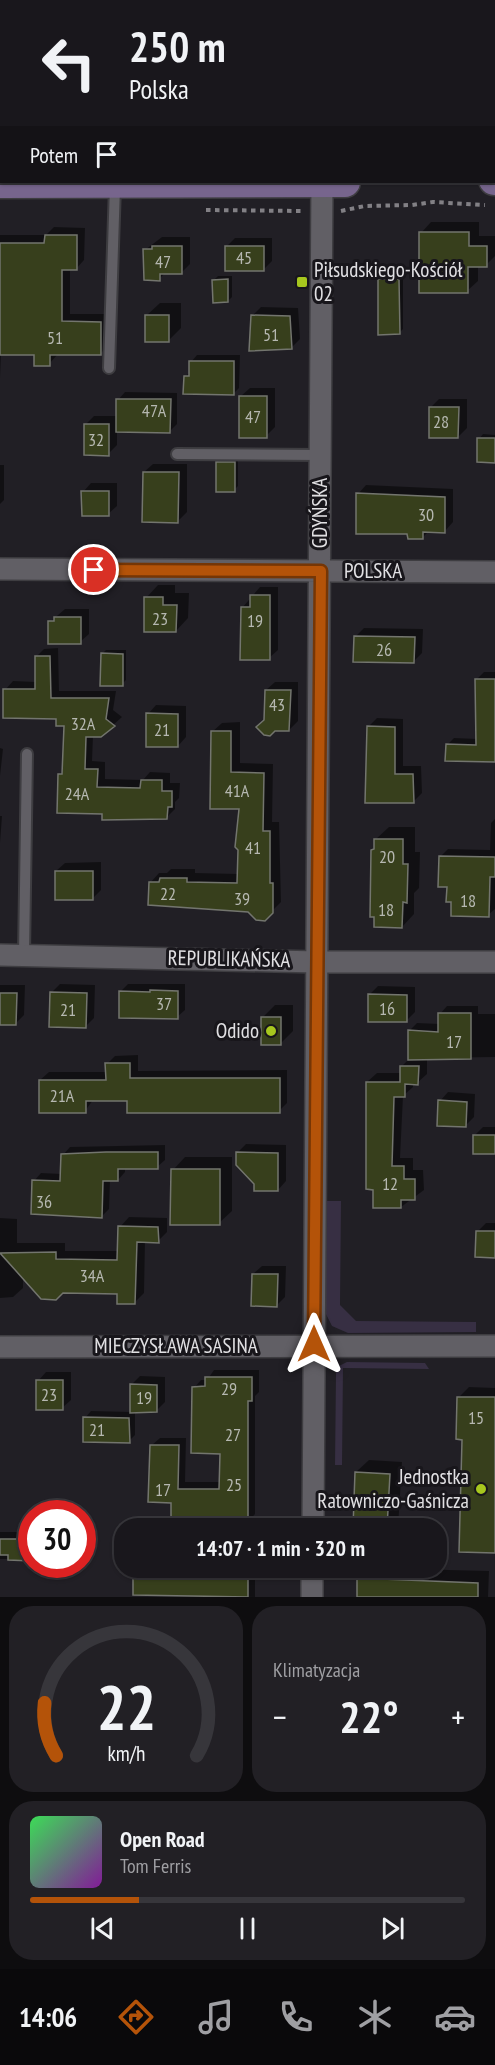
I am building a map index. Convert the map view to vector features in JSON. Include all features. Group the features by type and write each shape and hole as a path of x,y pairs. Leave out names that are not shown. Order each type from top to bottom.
{"street":[{"path":"0,183 116,183 322,192 343,183"},
{"name":"GDYŃSKA","path":"313,1518 322,192"},
{"name":"POLSKA","path":"0,569 495,572"},
{"name":"REPUBLIKAŃSKA","path":"0,955 317,962 495,962"},
{"name":"MIECZYSŁAWA SASINA","path":"0,1347 314,1344 495,1346"},
{"path":"312,1578 312,1597"}],"lane":[{"path":"109,368 116,183"},
{"path":"177,454 320,454"},
{"path":"24,955 27,754"}],"path":[{"path":"322,192 495,205"}],"shaded area":[{"path":"326,1201 341,1201 340,1305 356,1321 476,1322 476,1332 348,1333 332,1326 325,1312"},
{"path":"347,1362 425,1363 429,1369 343,1368 342,1465 335,1465 336,1373 339,1366"}],"building":[{"path":"419,232 469,232 469,246 487,246 487,267 468,267 468,293 419,293"},
{"path":"45,235 77,235 77,270 62,270 62,321 101,322 101,355 50,355 50,366 34,366 34,355 0,355 0,243 44,243"},
{"path":"152,246 182,246 182,274 160,274 160,281 144,280 143,249 152,249"},
{"path":"225,246 264,246 264,271 225,271"},
{"path":"228,279 228,302 213,303 212,280"},
{"path":"378,279 399,279 400,334 378,335"},
{"path":"145,315 169,315 169,342 145,342"},
{"path":"251,315 290,316 292,349 249,351"},
{"path":"189,361 234,361 234,395 183,394 184,376 189,376"},
{"path":"239,396 267,396 267,438 239,438"},
{"path":"116,399 171,399 170,433 116,432"},
{"path":"429,407 459,407 458,438 429,438"},
{"path":"84,424 109,424 109,456 84,455"},
{"path":"477,438 495,438 495,463 477,462"},
{"path":"216,462 235,462 235,492 216,492"},
{"path":"143,472 179,472 178,523 142,522"},
{"path":"81,491 109,491 109,516 82,516"},
{"path":"356,493 445,497 445,533 423,532 423,539 408,539 407,534 356,534"},
{"path":"250,595 270,595 270,660 240,660 241,607 250,607"},
{"path":"144,597 163,597 163,605 177,605 176,632 144,632"},
{"path":"54,617 81,617 81,644 48,644 48,621 54,621"},
{"path":"354,636 415,637 414,663 353,662"},
{"path":"101,653 123,654 123,686 100,686"},
{"path":"35,656 50,656 51,698 109,698 106,719 115,726 101,737 86,737 85,769 98,769 97,787 140,788 141,780 162,780 162,791 172,791 172,807 168,807 167,819 102,820 102,814 57,813 58,774 62,774 64,726 56,726 56,719 3,718 3,689 35,689"},
{"path":"475,679 495,679 495,762 445,761 446,744 476,745"},
{"path":"265,690 291,690 289,731 275,731 270,736 264,735 256,727 264,720"},
{"path":"146,713 178,714 178,747 146,747"},
{"path":"367,726 395,727 395,774 413,774 414,803 365,803"},
{"path":"211,731 231,731 231,772 264,773 263,831 270,831 270,883 273,883 273,913 265,921 256,920 248,912 148,905 149,882 159,882 160,878 187,878 187,882 237,883 238,850 235,847 239,809 210,809"},
{"path":"374,839 403,839 403,864 408,864 407,903 403,902 402,928 374,927 374,917 370,917 371,850 374,849"},
{"path":"439,856 495,857 495,877 490,877 489,917 451,916 451,902 446,902 447,887 438,887"},
{"path":"55,871 93,871 93,900 55,900"},
{"path":"150,990 178,991 178,1019 119,1018 119,991 150,992"},
{"path":"50,992 87,993 86,1028 49,1027"},
{"path":"0,993 17,993 16,1025 0,1025"},
{"path":"368,994 407,995 407,1022 368,1022"},
{"path":"438,1013 471,1013 471,1059 408,1060 408,1030 438,1032"},
{"name":"Odido","path":"261,1017 281,1017 281,1045 261,1045"},
{"path":"105,1063 130,1063 130,1078 280,1078 280,1113 127,1113 127,1101 86,1101 86,1113 39,1113 39,1080 106,1080"},
{"path":"400,1066 419,1066 418,1085 405,1084 405,1097 394,1097 392,1166 404,1166 404,1179 415,1179 415,1200 401,1200 401,1208 373,1208 373,1190 366,1189 366,1082 400,1082"},
{"path":"438,1100 467,1102 466,1127 437,1126"},
{"path":"473,1135 495,1135 495,1154 473,1154"},
{"path":"158,1152 158,1169 118,1169 118,1181 103,1181 102,1218 31,1214 32,1180 60,1181 61,1154"},
{"path":"236,1152 278,1153 278,1191 254,1191 254,1184 236,1165"},
{"path":"171,1169 220,1169 220,1225 170,1225"},
{"path":"118,1226 158,1227 159,1243 137,1242 135,1304 117,1304 117,1294 63,1293 56,1300 41,1299 0,1253 56,1252 56,1259 117,1260"},
{"path":"476,1231 495,1231 495,1258 475,1257"},
{"path":"252,1274 278,1274 277,1307 251,1306"},
{"path":"205,1377 252,1377 252,1401 248,1401 248,1518 171,1518 171,1503 148,1502 150,1445 179,1445 178,1489 219,1489 220,1454 191,1453 192,1387 205,1386"},
{"path":"36,1380 63,1380 63,1410 36,1410"},
{"path":"130,1384 157,1385 157,1412 130,1413"},
{"path":"457,1397 495,1397 495,1553 459,1552 462,1440 456,1439"},
{"path":"83,1417 129,1418 130,1443 83,1442"},
{"path":"355,1472 390,1474 388,1518 353,1518"},
{"path":"0,1539 18,1539 18,1560 8,1560 8,1555 0,1555"},
{"path":"133,1578 248,1578 248,1597 133,1595"},
{"path":"357,1578 478,1583 478,1597 357,1597"}],"place":[{"name":"Piłsudskiego-Kościół 02","path":"302,282"},
{"name":"Odido","path":"271,1031"},
{"name":"Jednostka Ratowniczo-Gaśnicza","path":"481,1489"}],"route":[{"path":"94,570 321,571 314,1344"}]}
